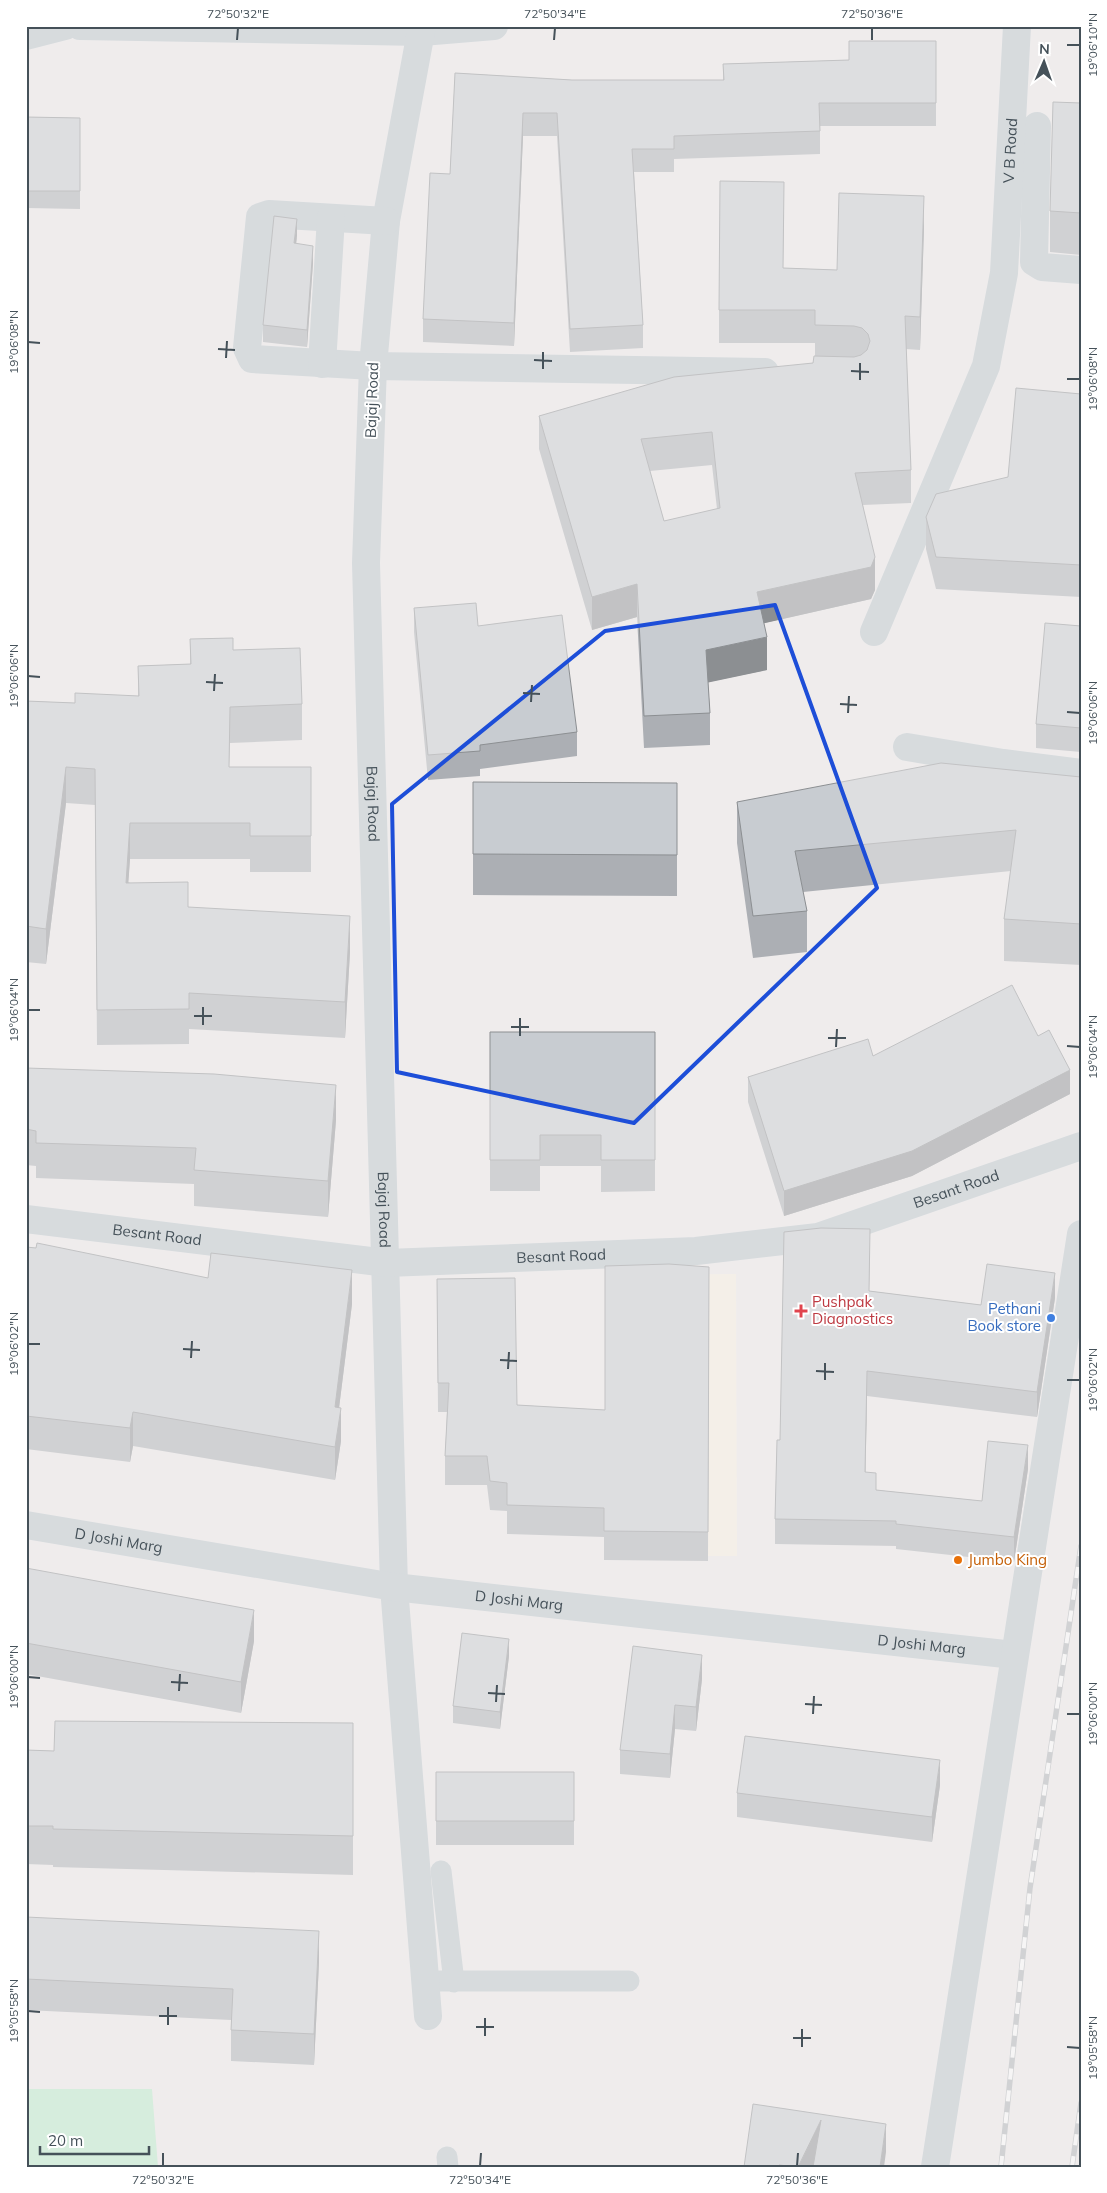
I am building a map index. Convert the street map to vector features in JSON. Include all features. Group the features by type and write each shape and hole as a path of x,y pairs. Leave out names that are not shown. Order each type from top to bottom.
{"street":[{"path":"26,36 65,26"},
{"path":"80,26 422,29 494,26"},
{"name":"V B Road","path":"874,632 986,366 1004,273 1037,126 1017,26"},
{"name":"Bajaj Road","path":"422,29 386,221 373,366 366,563 387,1263 394,1587 428,2016"},
{"path":"1037,126 1034,262 1042,267 1081,270"},
{"path":"386,221 269,214 260,217 247,348 252,359 373,366 794,373"},
{"path":"322,364 331,218"},
{"path":"907,747 1003,763 1081,773"},
{"name":"Besant Road","path":"26,1219 387,1263 696,1251 818,1237 1081,1146"},
{"path":"935,2167 1081,1234"},
{"name":"D Joshi Marg","path":"26,1525 394,1587 1014,1655"}],"lane":[{"path":"441,1871 454,1982"},
{"path":"426,1981 629,1981"}],"highlighted area":[{"path":"775,605 877,888 634,1123 397,1072 392,804 605,631"}],"shaded area":[{"path":"736,1274 737,1556 619,1556 619,1275"}],"green space":[{"path":"26,2089 152,2089 158,2167 26,2167"}],"building":[{"path":"849,41 936,41 936,103 819,103 820,131 674,136 674,149 632,149 643,325 570,329 557,113 523,113 514,323 423,319 430,173 450,174 455,73 572,80 724,80 723,64 849,60"},
{"path":"1053,102 1081,103 1081,213 1050,211"},
{"path":"26,117 80,118 80,191 26,191"},
{"path":"720,181 784,182 783,268 837,270 839,193 924,196 920,317 905,316 911,470 855,473 875,557 871,567 757,592 767,637 706,650 710,713 644,716 637,584 592,597 539,416 674,377 813,363 814,356 854,357 861,355 867,350 870,341 868,334 862,328 815,325 815,310 719,310","holes":["712,432 720,508 664,521 641,439"]},
{"path":"274,216 297,219 294,243 313,246 307,330 263,325"},
{"path":"1016,388 1081,394 1081,565 936,557 926,517 936,494 1008,477"},
{"path":"476,603 478,626 562,615 577,732 480,745 480,751 428,755 414,608"},
{"path":"1045,623 1081,626 1081,728 1036,724"},
{"path":"233,638 233,650 300,648 302,704 230,707 229,767 311,767 311,836 250,836 250,823 130,823 126,883 188,882 188,907 350,916 345,1002 189,993 189,1009 97,1010 95,769 66,767 46,929 26,926 26,701 75,703 75,693 139,696 138,666 191,664 190,639"},
{"path":"941,763 1081,777 1081,924 1004,919 1016,830 795,851 807,911 753,916 737,802"},
{"path":"473,782 677,783 677,855 473,854"},
{"path":"1012,985 1038,1036 1049,1030 1070,1070 912,1151 784,1191 748,1077 868,1039 873,1056"},
{"path":"490,1032 655,1032 655,1160 601,1160 601,1135 540,1135 540,1160 490,1160"},
{"path":"26,1068 214,1074 336,1085 328,1181 194,1170 196,1148 36,1143 36,1131 26,1129"},
{"path":"821,1228 870,1229 869,1291 981,1305 987,1264 1055,1273 1037,1392 867,1371 865,1472 876,1473 876,1490 982,1501 988,1441 1028,1445 1014,1537 896,1524 896,1521 775,1519 777,1440 780,1440 784,1232"},
{"path":"37,1243 208,1278 211,1253 352,1270 335,1407 341,1408 335,1447 133,1412 130,1428 26,1416 26,1247 36,1248"},
{"path":"669,1264 709,1267 708,1532 604,1531 604,1508 507,1505 507,1483 490,1481 487,1456 445,1456 449,1383 438,1383 437,1279 515,1278 517,1405 605,1410 605,1266"},
{"path":"26,1568 254,1610 241,1682 26,1643"},
{"path":"462,1633 509,1639 500,1712 453,1706"},
{"path":"633,1646 702,1655 696,1707 675,1705 670,1754 620,1750"},
{"path":"55,1721 353,1723 353,1836 53,1829 53,1826 26,1826 26,1750 54,1751"},
{"path":"745,1736 940,1760 932,1817 737,1793"},
{"path":"436,1772 574,1772 574,1821 436,1821"},
{"path":"26,1917 319,1931 314,2034 231,2030 233,1989 26,1979"},
{"path":"753,2104 886,2124 880,2167 813,2167 821,2120 798,2167 779,2165 779,2167 744,2167"}],"railway":[{"path":"1001,2167 1030,1888 1081,1546"},
{"path":"1072,2167 1081,2103"}],"place":[{"name":"Pushpak Diagnostics","path":"801,1311"},
{"name":"Pethani Book store","path":"1051,1318"},
{"name":"Jumbo King","path":"958,1560"}]}
